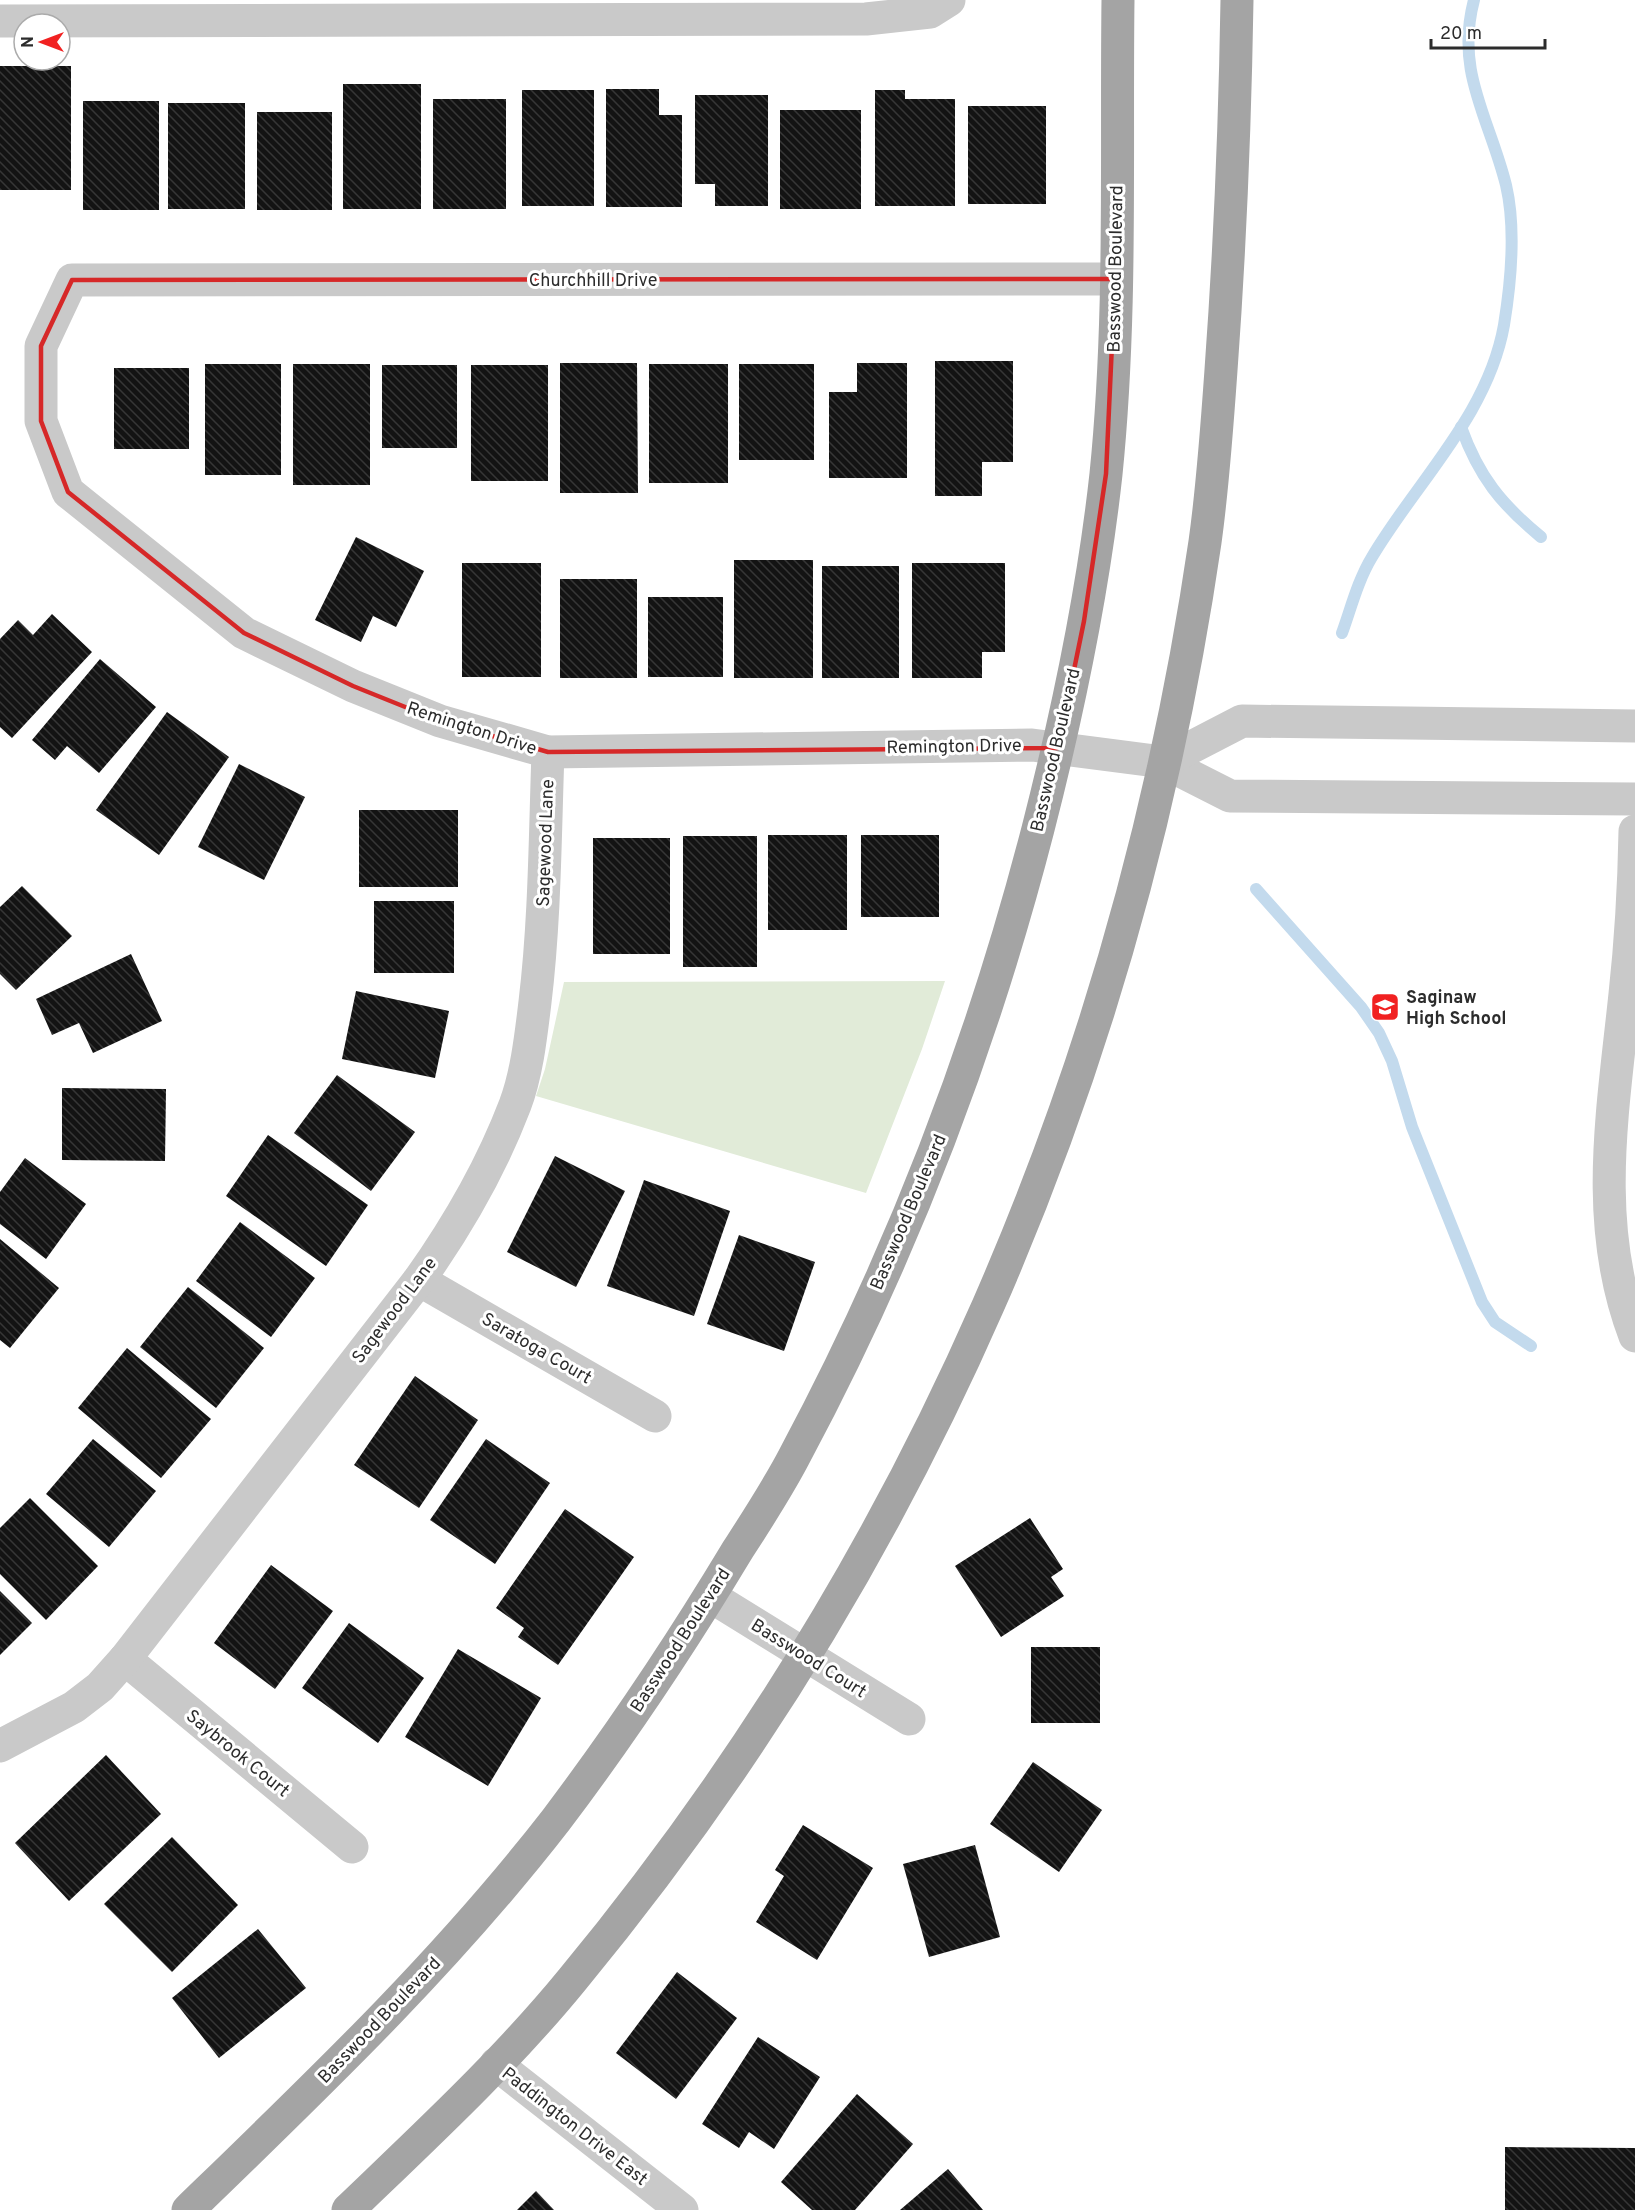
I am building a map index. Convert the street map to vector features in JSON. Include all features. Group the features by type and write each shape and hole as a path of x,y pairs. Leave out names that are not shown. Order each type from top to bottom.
{"main road":[{"name":"Basswood Boulevard","path":"188,2210 366,2037 450,1948 552,1825 597,1765 710,1596 792,1462 832,1383 907,1220 982,1023 1017,909 1058,748 1084,621 1106,474 1113,383 1118,0"},
{"path":"348,2210 496,2064 570,1983 647,1885 733,1767 860,1565 918,1457 968,1355 1023,1229 1069,1106 1113,967 1150,824 1188,650 1213,473 1229,262 1237,0"}],"street":[{"path":"0,21 866,19 930,12 949,0"},
{"name":"Churchhill Drive","path":"72,280 1115,279"},
{"name":"Remington Drive","path":"72,280 41,346 41,421 68,492 244,633 353,686 440,721 548,752 1007,744 1058,748 1164,762 1230,796 1635,799"},
{"path":"1164,762 1242,721 1635,726"},
{"name":"Sagewood Lane","path":"0,1746 74,1707 100,1687 125,1659 419,1280 459,1222 492,1159 516,1102 531,1035 541,954 548,752"},
{"path":"1635,831 1632,931 1610,1118 1608,1171 1609,1218 1615,1266 1625,1311 1635,1336"},
{"name":"Saratoga Court","path":"419,1280 655,1416"},
{"name":"Basswood Court","path":"710,1596 909,1719"},
{"name":"Saybrook Court","path":"125,1659 352,1847"},
{"name":"Paddington Drive East","path":"496,2064 682,2210"}],"highlighted area":[{"path":"1115,279 1106,474 1084,621 1058,748 548,752 440,721 353,686 244,633 68,492 41,421 41,346 72,280"}],"green space":[{"path":"945,981 922,1049 866,1193 536,1096 545,1069 564,982"}],"building":[{"path":"0,66 12,66 12,72 71,72 71,190 0,190"},
{"path":"343,84 421,84 421,209 343,209"},
{"path":"606,89 659,89 659,115 682,115 682,207 606,207"},
{"path":"522,90 594,90 594,206 522,206"},
{"path":"875,90 905,90 905,99 955,99 955,206 875,206"},
{"path":"695,95 768,95 768,206 715,206 715,184 695,184"},
{"path":"433,99 506,99 506,209 433,209"},
{"path":"83,101 159,101 159,210 83,210"},
{"path":"168,103 245,103 245,209 168,209"},
{"path":"968,106 1046,106 1046,204 968,204"},
{"path":"780,110 861,110 861,209 780,209"},
{"path":"257,112 332,112 332,210 257,210"},
{"path":"935,361 1013,361 1013,462 982,462 982,496 935,496"},
{"path":"560,363 637,363 638,493 560,493"},
{"path":"857,363 907,363 907,478 829,478 829,392 857,392"},
{"path":"205,364 281,364 281,475 205,475"},
{"path":"293,364 370,364 370,485 293,485"},
{"path":"649,364 728,364 728,483 649,483"},
{"path":"739,364 814,364 814,460 739,460"},
{"path":"382,365 457,365 457,448 382,448"},
{"path":"471,365 548,365 548,481 471,481"},
{"path":"114,368 189,368 189,449 114,449"},
{"path":"356,537 424,571 396,627 373,616 361,642 315,620"},
{"path":"734,560 813,560 813,678 734,678"},
{"path":"462,563 541,563 541,677 462,677"},
{"path":"912,563 1005,563 1005,652 982,652 982,678 912,678"},
{"path":"822,566 899,566 899,678 822,678"},
{"path":"560,579 637,579 637,678 560,678"},
{"path":"648,597 723,597 723,677 648,677"},
{"path":"52,614 92,652 12,738 0,727 0,639 18,620 33,635"},
{"path":"100,659 156,707 99,773 67,746 55,760 32,740"},
{"path":"167,712 229,757 159,855 96,810"},
{"path":"239,764 305,797 264,880 198,847"},
{"path":"359,810 458,810 458,887 359,887"},
{"path":"768,835 847,835 847,930 768,930"},
{"path":"861,835 939,835 939,917 861,917"},
{"path":"683,836 757,836 757,967 683,967"},
{"path":"593,838 670,838 670,954 593,954"},
{"path":"22,886 72,936 16,990 0,974 0,907"},
{"path":"374,901 454,901 454,973 374,973"},
{"path":"131,954 162,1021 93,1053 79,1023 52,1035 36,999"},
{"path":"356,991 449,1011 435,1078 342,1059"},
{"path":"337,1075 415,1132 371,1191 294,1133"},
{"path":"62,1088 166,1089 165,1161 62,1160"},
{"path":"268,1135 368,1205 326,1266 226,1196"},
{"path":"555,1156 625,1191 576,1287 507,1252"},
{"path":"25,1158 86,1204 46,1259 0,1224 0,1192"},
{"path":"644,1180 730,1211 694,1316 607,1286"},
{"path":"240,1222 315,1278 271,1337 196,1281"},
{"path":"739,1235 815,1262 784,1351 707,1324"},
{"path":"0,1239 59,1288 10,1348 0,1340"},
{"path":"188,1287 264,1348 216,1408 140,1347"},
{"path":"127,1348 211,1419 161,1478 78,1408"},
{"path":"415,1376 478,1420 419,1508 354,1465"},
{"path":"93,1439 156,1491 109,1547 46,1494"},
{"path":"486,1439 550,1483 495,1564 430,1520"},
{"path":"30,1498 98,1566 46,1620 0,1574 0,1528"},
{"path":"565,1509 634,1557 558,1665 518,1637 524,1628 496,1608"},
{"path":"1030,1518 1063,1569 1051,1577 1064,1596 1001,1637 955,1566"},
{"path":"271,1565 333,1611 275,1689 214,1643"},
{"path":"0,1591 32,1623 0,1655"},
{"path":"349,1623 424,1678 378,1743 302,1688"},
{"path":"1031,1647 1100,1647 1100,1723 1031,1723"},
{"path":"458,1649 541,1698 488,1786 405,1737"},
{"path":"106,1755 161,1814 69,1901 15,1843"},
{"path":"1033,1762 1102,1810 1059,1872 990,1824"},
{"path":"803,1825 873,1868 817,1960 756,1922 784,1876 775,1870"},
{"path":"172,1837 238,1905 172,1972 104,1904"},
{"path":"975,1845 1000,1937 929,1957 903,1864"},
{"path":"258,1929 306,1988 219,2058 172,1998"},
{"path":"677,1972 737,2018 676,2099 616,2053"},
{"path":"758,2037 820,2077 774,2149 749,2132 739,2148 702,2124"},
{"path":"857,2094 913,2144 855,2210 812,2210 781,2182"},
{"path":"1505,2147 1635,2148 1635,2210 1505,2210"},
{"path":"948,2169 983,2210 900,2210"},
{"path":"536,2191 554,2210 517,2210"}],"waterway":[{"path":"1342,633 1359,585 1372,557 1449,446 1483,389 1496,358 1504,325 1509,291 1511,219 1506,185 1471,72 1469,26 1474,0"},
{"path":"1461,427 1475,461 1493,488 1514,513 1541,537"},
{"path":"1256,889 1361,1007 1379,1033 1392,1061 1412,1127 1482,1302 1495,1322 1531,1346"}],"place":[{"name":"Saginaw High School","path":"1385,1007"}]}
